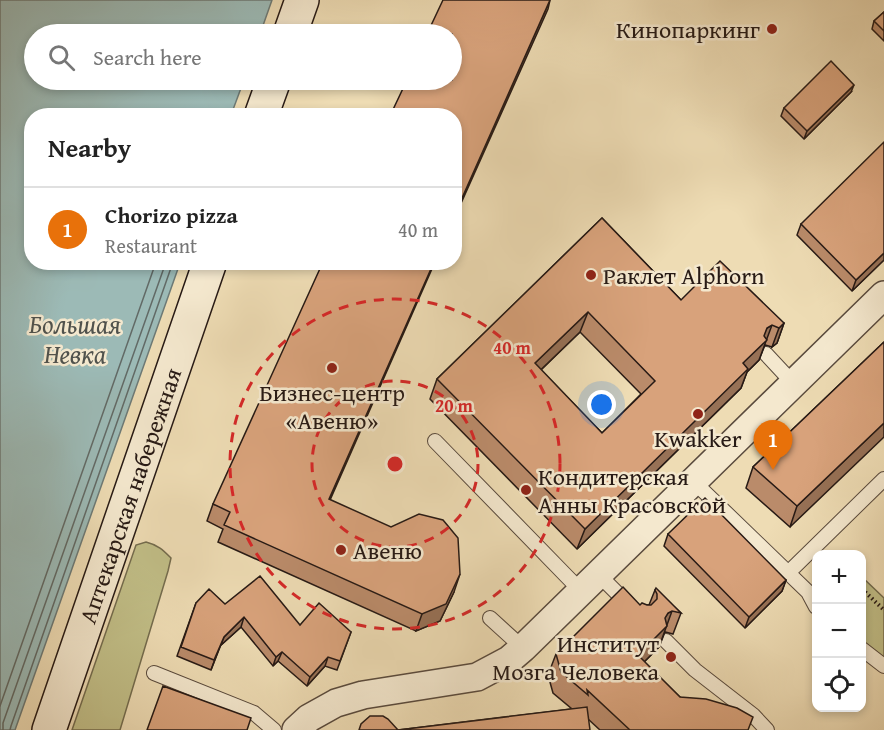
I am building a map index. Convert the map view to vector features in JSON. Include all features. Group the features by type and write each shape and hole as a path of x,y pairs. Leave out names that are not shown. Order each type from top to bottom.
{"street":[{"path":"294,24 302,0"},
{"path":"264,108 270,90"},
{"name":"Аптекарская набережная","path":"49,730 207,270"},
{"path":"296,730 309,718 336,703 363,695 477,677 509,660 884,295"}],"lane":[{"path":"766,354 794,383"},
{"path":"435,441 590,582 641,617"},
{"path":"788,573 884,479"},
{"path":"693,481 808,592 814,604"},
{"path":"490,618 522,648"},
{"path":"666,641 695,669 753,715 767,730"},
{"path":"866,653 884,666"},
{"path":"153,673 254,713 274,730"}],"path":[{"path":"866,593 884,609"}],"shaded area":[{"path":"146,542 160,548 171,558 120,730 72,730 136,545"},
{"path":"866,581 884,598 884,660 866,645"}],"water":[{"name":"Большая Невка","path":"0,0 272,0 264,24 24,24 24,90 240,90 234,108 24,108 24,270 178,270 15,730 0,730"}],"building":[{"path":"443,0 550,0 462,198 462,108 394,108 402,90 462,90 462,24 432,24"},
{"path":"884,12 884,31 874,21"},
{"path":"831,61 854,85 807,131 784,108"},
{"path":"884,142 884,253 856,280 801,224"},
{"path":"602,218 681,300 720,261 784,323 779,328 772,325 767,328 764,336 767,340 743,363 748,369 585,529 437,379","holes":["588,312 655,381 602,433 535,363"]},
{"name":"Бизнес-центр «Авеню»","path":"319,270 430,270 329,499 391,527 419,514 443,520 458,538 460,574 446,604 422,614 224,525 230,512 213,504"},
{"path":"884,342 884,423 797,506 753,467"},
{"path":"705,498 786,580 749,617 668,534"},
{"path":"260,576 300,625 319,603 351,632 340,661 328,657 310,677 282,652 276,657 244,617 224,637 214,660 181,647 196,603 209,589 225,604"},
{"path":"623,587 640,605 642,603 651,605 657,599 656,588 681,613 672,611 668,613 665,618 667,626 638,655 680,697 706,699 737,708 753,717 748,730 630,730 587,690 588,695 561,672 556,654"},
{"path":"163,686 251,718 247,730 147,730"},
{"path":"587,707 590,730 398,730"},
{"path":"370,716 383,716 398,730 359,730 361,724"}],"place":[{"name":"Кинопаркинг","path":"772,29"},
{"name":"Раклет Alphorn","path":"591,275"},
{"name":"Бизнес-центр «Авеню»","path":"332,368"},
{"name":"Kwakker","path":"698,414"},
{"name":"Chorizo pizza","path":"773,470"},
{"name":"Кондитерская Анны Красовской","path":"526,490"},
{"name":"Авеню","path":"341,550"},
{"name":"Институт Мозга Человека","path":"671,657"}]}
